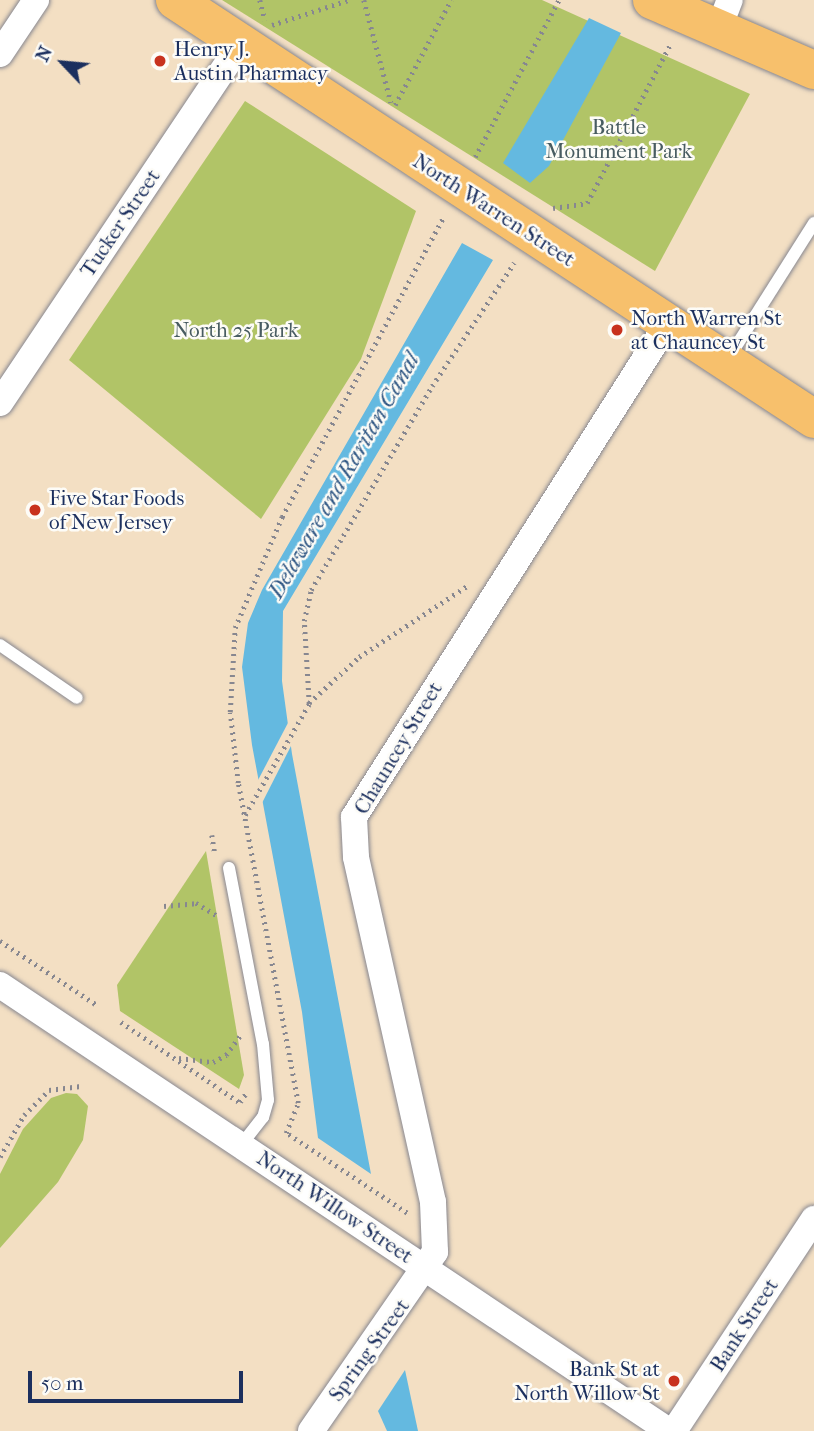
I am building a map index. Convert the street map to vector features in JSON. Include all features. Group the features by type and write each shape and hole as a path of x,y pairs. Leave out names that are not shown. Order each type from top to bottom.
{"main road":[{"name":"North Warren Street","path":"176,0 814,419"},
{"path":"652,0 725,14 814,70"}],"street":[{"path":"0,54 36,0"},
{"name":"Tucker Street","path":"0,403 241,43"},
{"name":"Chauncey Street","path":"428,1269 435,1252 433,1202 356,857 354,817 667,324"},
{"name":"North Willow Street","path":"0,985 672,1431"},
{"name":"Bank Street","path":"672,1431 814,1219"},
{"name":"Spring Street","path":"311,1431 428,1269"}],"lane":[{"path":"726,362 814,223"},
{"path":"0,645 77,698"},
{"path":"229,868 263,1044 268,1100 263,1118 242,1144"}],"path":[{"path":"260,0 267,26 349,0"},
{"path":"364,0 393,109 451,0"},
{"path":"473,161 559,0"},
{"path":"309,704 304,621 311,590 526,231 548,209 587,203 669,46"},
{"path":"286,1133 298,1103 245,816 230,712 235,628 282,517 444,216"},
{"path":"245,816 309,704 359,657 461,587 503,581"},
{"path":"164,906 195,903 226,925"},
{"path":"0,941 96,1005"},
{"path":"121,1021 396,1206"},
{"path":"174,1057 213,1062 226,1055 244,1030"},
{"path":"0,1157 24,1115 49,1090 83,1086"}],"green space":[{"name":"Battle Monument Park","path":"222,0 542,0 750,94 655,271"},
{"name":"North 25 Park","path":"245,101 416,211 361,359 261,519 69,360"},
{"path":"206,851 244,1075 239,1089 120,1011 117,985"},
{"path":"66,1093 77,1094 88,1106 83,1140 58,1182 0,1248 0,1174 23,1129 51,1098"}],"water":[{"path":"589,18 621,33 549,166 530,183 503,163"},
{"name":"Delaware and Raritan Canal","path":"462,243 493,260 283,611 282,681 292,754 371,1174 318,1138 302,1012 252,745 242,667 248,623 262,590"},
{"path":"405,1370 418,1431 387,1431 378,1411"}],"pier":[{"path":"289,721 294,740 261,805 256,784"}],"place":[{"name":"Henry J. Austin Pharmacy","path":"160,61"},
{"name":"North Warren St at Chauncey St","path":"617,330"},
{"name":"Five Star Foods of New Jersey","path":"35,510"},
{"name":"Bank St at North Willow St","path":"674,1381"}]}
